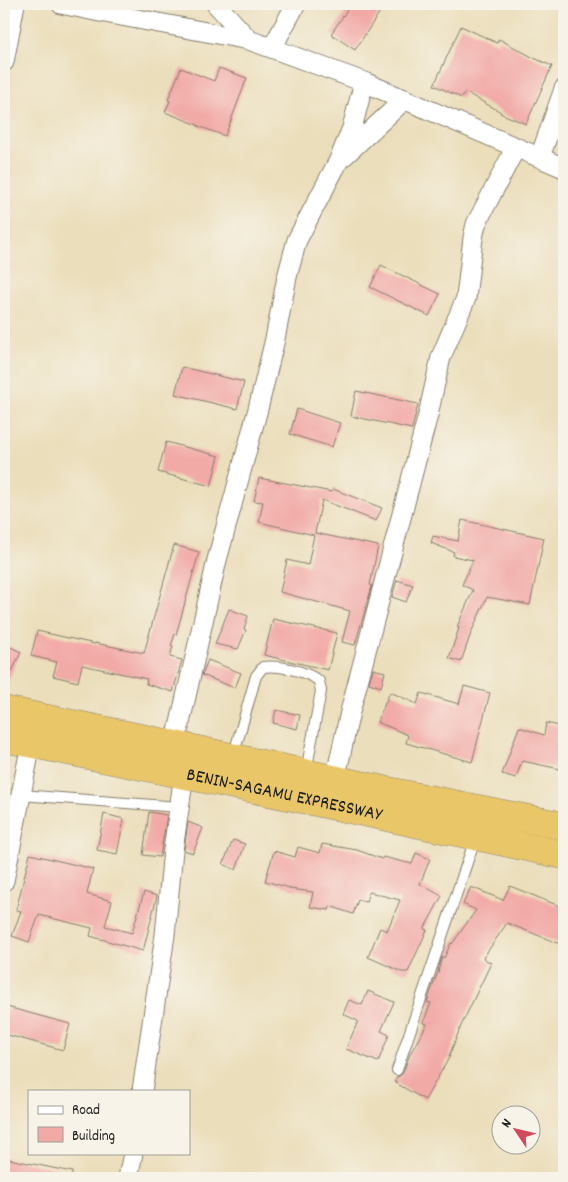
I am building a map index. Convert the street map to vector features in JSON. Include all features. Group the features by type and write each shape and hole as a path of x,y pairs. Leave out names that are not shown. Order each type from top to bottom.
{"highway":[{"path":"4,710 564,826"},
{"name":"BENIN-SAGAMU EXPRESSWAY","path":"4,738 564,855"}],"street":[{"path":"4,62 15,4"},
{"path":"61,4 250,40 364,82 564,168"},
{"path":"216,4 250,40"},
{"path":"272,48 296,4"},
{"path":"175,745 217,560 275,339 289,268 298,240 339,160 352,128 364,82"},
{"path":"540,158 564,89"},
{"path":"339,160 405,99"},
{"path":"335,780 350,712 421,443 441,357 466,298 476,224 516,147"},
{"path":"4,881 31,744"},
{"path":"142,1090 165,935 173,850 184,775"},
{"path":"128,1178 133,1154"}],"lane":[{"path":"233,757 256,676 263,668 273,666 310,675 319,681 321,691 306,773"},
{"path":"20,795 179,808"},
{"path":"397,1070 476,836"}],"building":[{"path":"351,4 385,4 355,50 331,34"},
{"path":"461,26 497,43 499,39 552,66 526,124 500,113 465,92 462,98 434,85"},
{"path":"181,68 214,81 219,68 247,78 225,136 165,112"},
{"path":"381,265 440,294 429,316 370,287"},
{"path":"182,367 244,382 237,409 175,394"},
{"path":"356,391 418,404 412,429 351,416"},
{"path":"297,409 340,423 332,447 290,434"},
{"path":"166,442 219,456 211,486 158,472"},
{"path":"259,478 332,492 333,489 382,508 376,521 322,500 315,533 378,546 370,585 372,586 355,645 342,642 350,611 280,592 287,560 308,565 314,535 259,522 263,502 254,501"},
{"path":"462,520 544,538 530,605 487,597 461,662 449,658 459,628 457,627 473,590 462,585 473,560 453,556 454,552 431,543 433,536 458,541"},
{"path":"174,545 199,552 176,635 171,646 173,646 170,657 182,660 173,692 146,684 147,679 82,665 78,682 53,676 57,662 31,656 37,631 144,653"},
{"path":"397,580 413,585 406,602 392,597"},
{"path":"229,609 248,616 244,629 246,630 238,649 215,644"},
{"path":"273,619 337,633 328,670 264,655"},
{"path":"4,644 21,652 4,689"},
{"path":"208,660 241,673 235,688 202,675"},
{"path":"373,669 385,672 381,687 369,683"},
{"path":"464,686 490,693 472,762 406,743 408,735 377,722 390,692 417,704 421,693 459,704"},
{"path":"276,710 300,715 297,729 273,723"},
{"path":"546,723 564,727 564,746 560,769 522,761 516,778 502,774 519,727 544,735"},
{"path":"149,812 167,815 160,857 143,855"},
{"path":"104,814 124,819 117,854 97,850"},
{"path":"188,822 203,828 193,853 184,850"},
{"path":"233,840 245,844 236,870 223,864"},
{"path":"322,844 357,850 382,859 383,857 412,864 416,853 430,859 420,884 442,896 424,929 427,930 408,972 402,972 368,957 380,928 387,931 400,900 369,892 366,902 358,900 353,914 330,906 329,910 310,907 313,892 290,889 265,881 274,851 295,857 298,847 320,853"},
{"path":"30,854 93,869 87,894 112,901 105,926 132,933 144,892 157,896 143,951 90,936 92,928 39,915 29,942 12,936 21,911 16,910"},
{"path":"510,886 564,908 564,934 560,944 507,923 483,958 491,963 461,1026 450,1056 425,1100 394,1082 403,1073 410,1054 427,1024 423,1023 431,1003 427,1002 439,971 442,957 444,958 451,943 476,910 463,904 471,887 503,900"},
{"path":"368,991 394,1002 381,1031 389,1035 378,1062 346,1049 358,1021 343,1014 349,1000 362,1005"},
{"path":"7,1007 70,1024 63,1050 4,1034 4,1020"},
{"path":"4,1158 72,1172 72,1178 4,1178"}]}
